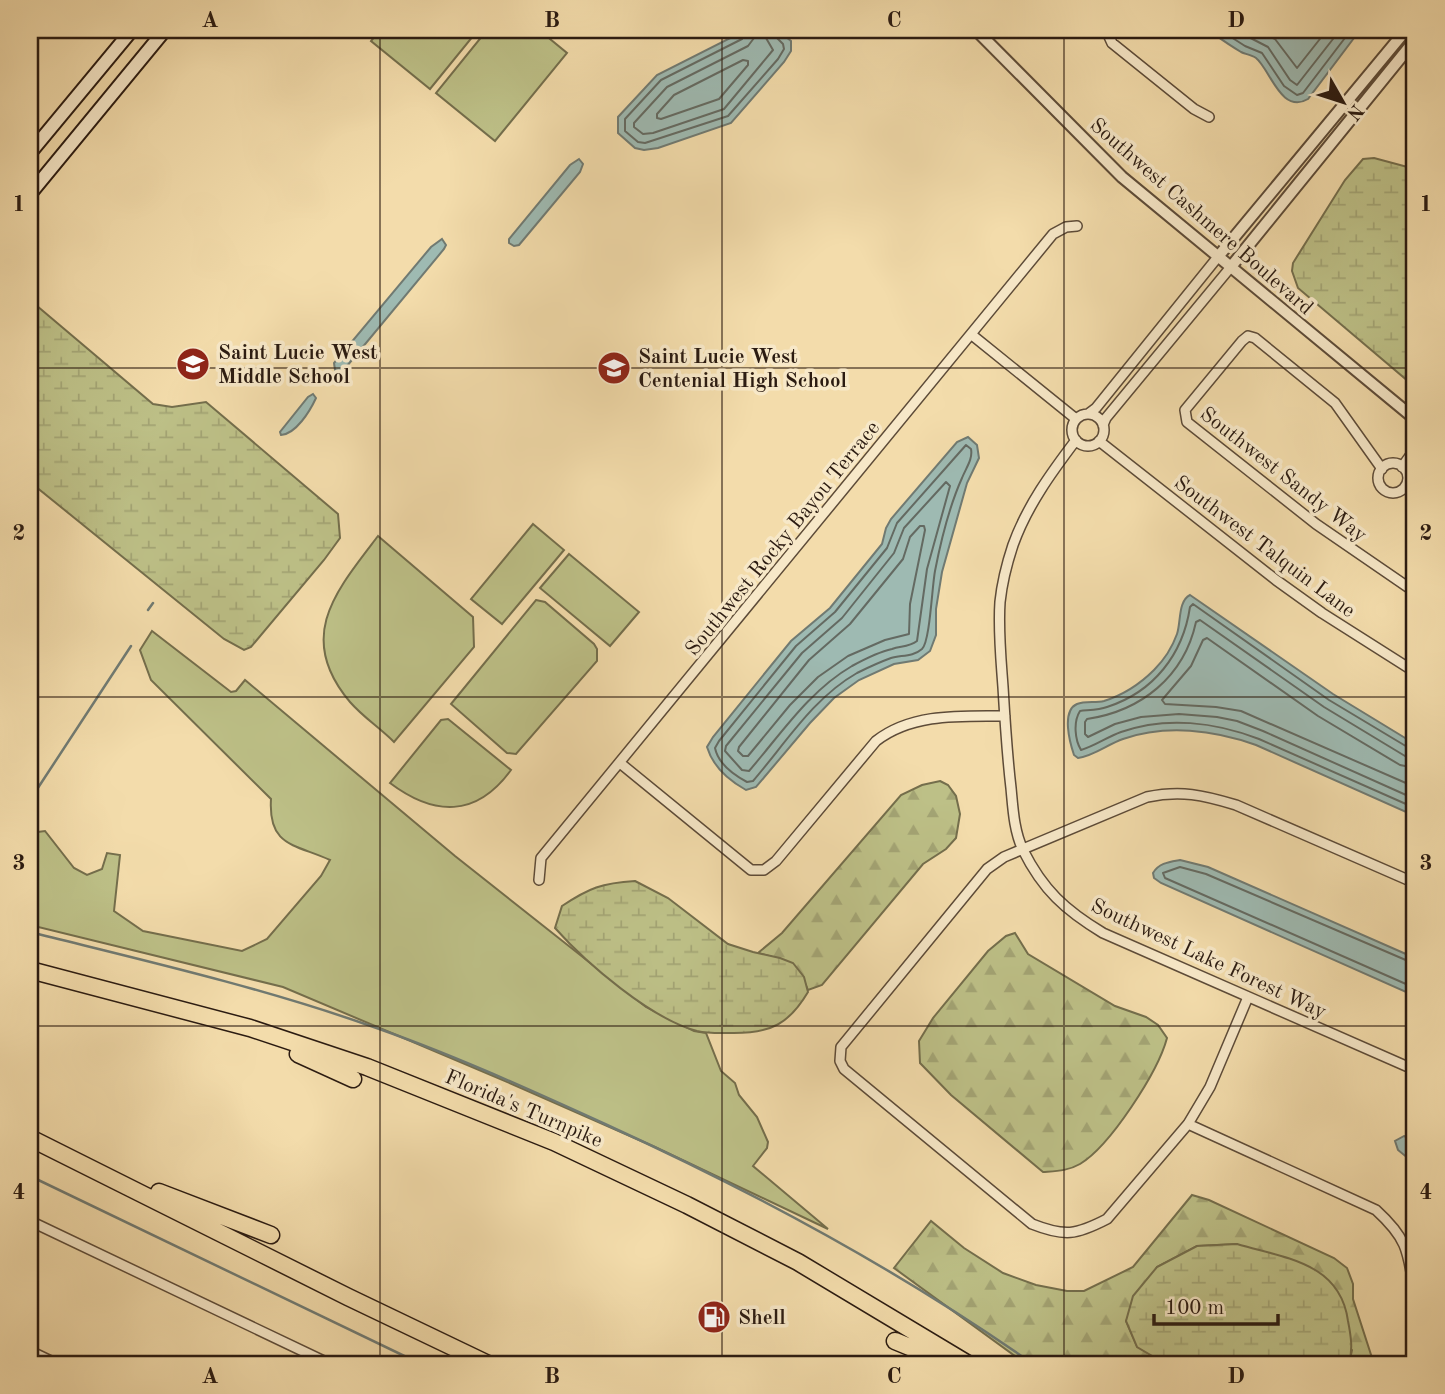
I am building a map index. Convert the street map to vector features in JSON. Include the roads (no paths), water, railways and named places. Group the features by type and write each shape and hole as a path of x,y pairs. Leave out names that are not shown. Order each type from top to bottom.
{"highway":[{"name":"Florida's Turnpike","path":"30,970 250,1028 367,1067 554,1142 687,1205 798,1262 968,1364"},
{"path":"211,1018 353,1079"},
{"path":"30,1138 488,1364"},
{"path":"74,1160 271,1235"},
{"path":"895,1341 951,1364"}],"main road":[{"path":"30,153 132,30"},
{"path":"30,194 165,30"}],"street":[{"name":"Southwest Cashmere Boulevard","path":"976,30 1122,177 1415,419"},
{"path":"1106,30 1112,43 1194,109 1209,117"},
{"path":"1088,414 1097,416 1104,431 1099,441 1089,446 1076,440 1072,427 1076,419 1096,408 1406,30"},
{"path":"1103,425 1415,40"},
{"name":"Southwest Rocky Bayou Terrace","path":"539,880 541,858 1054,234 1066,227 1077,226"},
{"path":"972,335 1076,419"},
{"name":"Southwest Sandy Way","path":"1382,469 1335,402 1255,338 1248,336 1242,341 1185,410 1184,417 1187,422 1316,524 1415,592"},
{"path":"1139,355 1144,361 1152,362"},
{"name":"Southwest Lake Forest Way","path":"1076,440 1027,513 1013,546 1000,603 1004,716 1015,826 1023,849 1045,888 1059,904 1078,918 1124,943 1415,1070"},
{"name":"Southwest Talquin Lane","path":"1099,441 1285,587 1415,672"},
{"path":"1402,467 1415,449"},
{"path":"1393,464 1402,467 1411,484 1399,491 1385,491 1378,481 1382,469 1393,464"},
{"path":"620,763 751,870 764,870 776,861 876,741 890,730 910,723 948,716 1004,716"},
{"path":"1248,997 1210,1087 1188,1124 1108,1219 1070,1234 1032,1224 844,1069 840,1061 841,1048 974,882 1004,857 1147,797 1172,792 1205,795 1236,805 1415,883"},
{"path":"1188,1124 1376,1210 1391,1223 1403,1239 1408,1251 1415,1297"},
{"path":"30,1221 330,1364"},
{"path":"30,1351 57,1364"}],"water":[{"path":"746,30 777,30 791,41 791,51 731,123 658,148 644,150 635,148 618,133 618,117 657,75"},
{"path":"1208,30 1360,30 1308,99 1299,102 1290,101 1283,96 1256,58 1241,52"},
{"path":"579,159 583,164 580,172 519,245 509,243 509,239 570,165"},
{"path":"442,239 446,245 444,249 342,372 335,370 334,363 431,247"},
{"path":"313,394 316,398 302,421 292,431 281,435 280,432"},
{"path":"968,437 977,445 979,458 967,483 942,572 936,609 936,635 930,651 918,660 894,664 859,680 834,698 756,787 746,790 739,786 713,761 707,747 713,737 791,641 830,608 882,544 891,519 957,442"},
{"path":"1190,595 1333,694 1415,744 1415,816 1256,745 1224,736 1173,730 1139,734 1084,757 1078,758 1074,755 1068,728 1072,708 1080,703 1104,701 1118,696 1154,670 1173,644 1183,602"},
{"path":"1180,860 1208,867 1415,958 1415,996 1154,878 1153,873 1158,867"},
{"path":"1404,1136 1415,1141 1415,1164 1398,1150 1395,1141"}],"waterway":[{"path":"148,610 153,603"},
{"path":"30,800 131,646"},
{"path":"30,932 199,974 324,1010 426,1046 486,1071 661,1150 771,1205 931,1296 1033,1364"},
{"path":"30,1176 421,1364"}],"place":[{"name":"Saint Lucie West Middle School","path":"193,364"},
{"name":"Saint Lucie West Centenial High School","path":"614,368"},
{"name":"Shell","path":"714,1317"}]}
